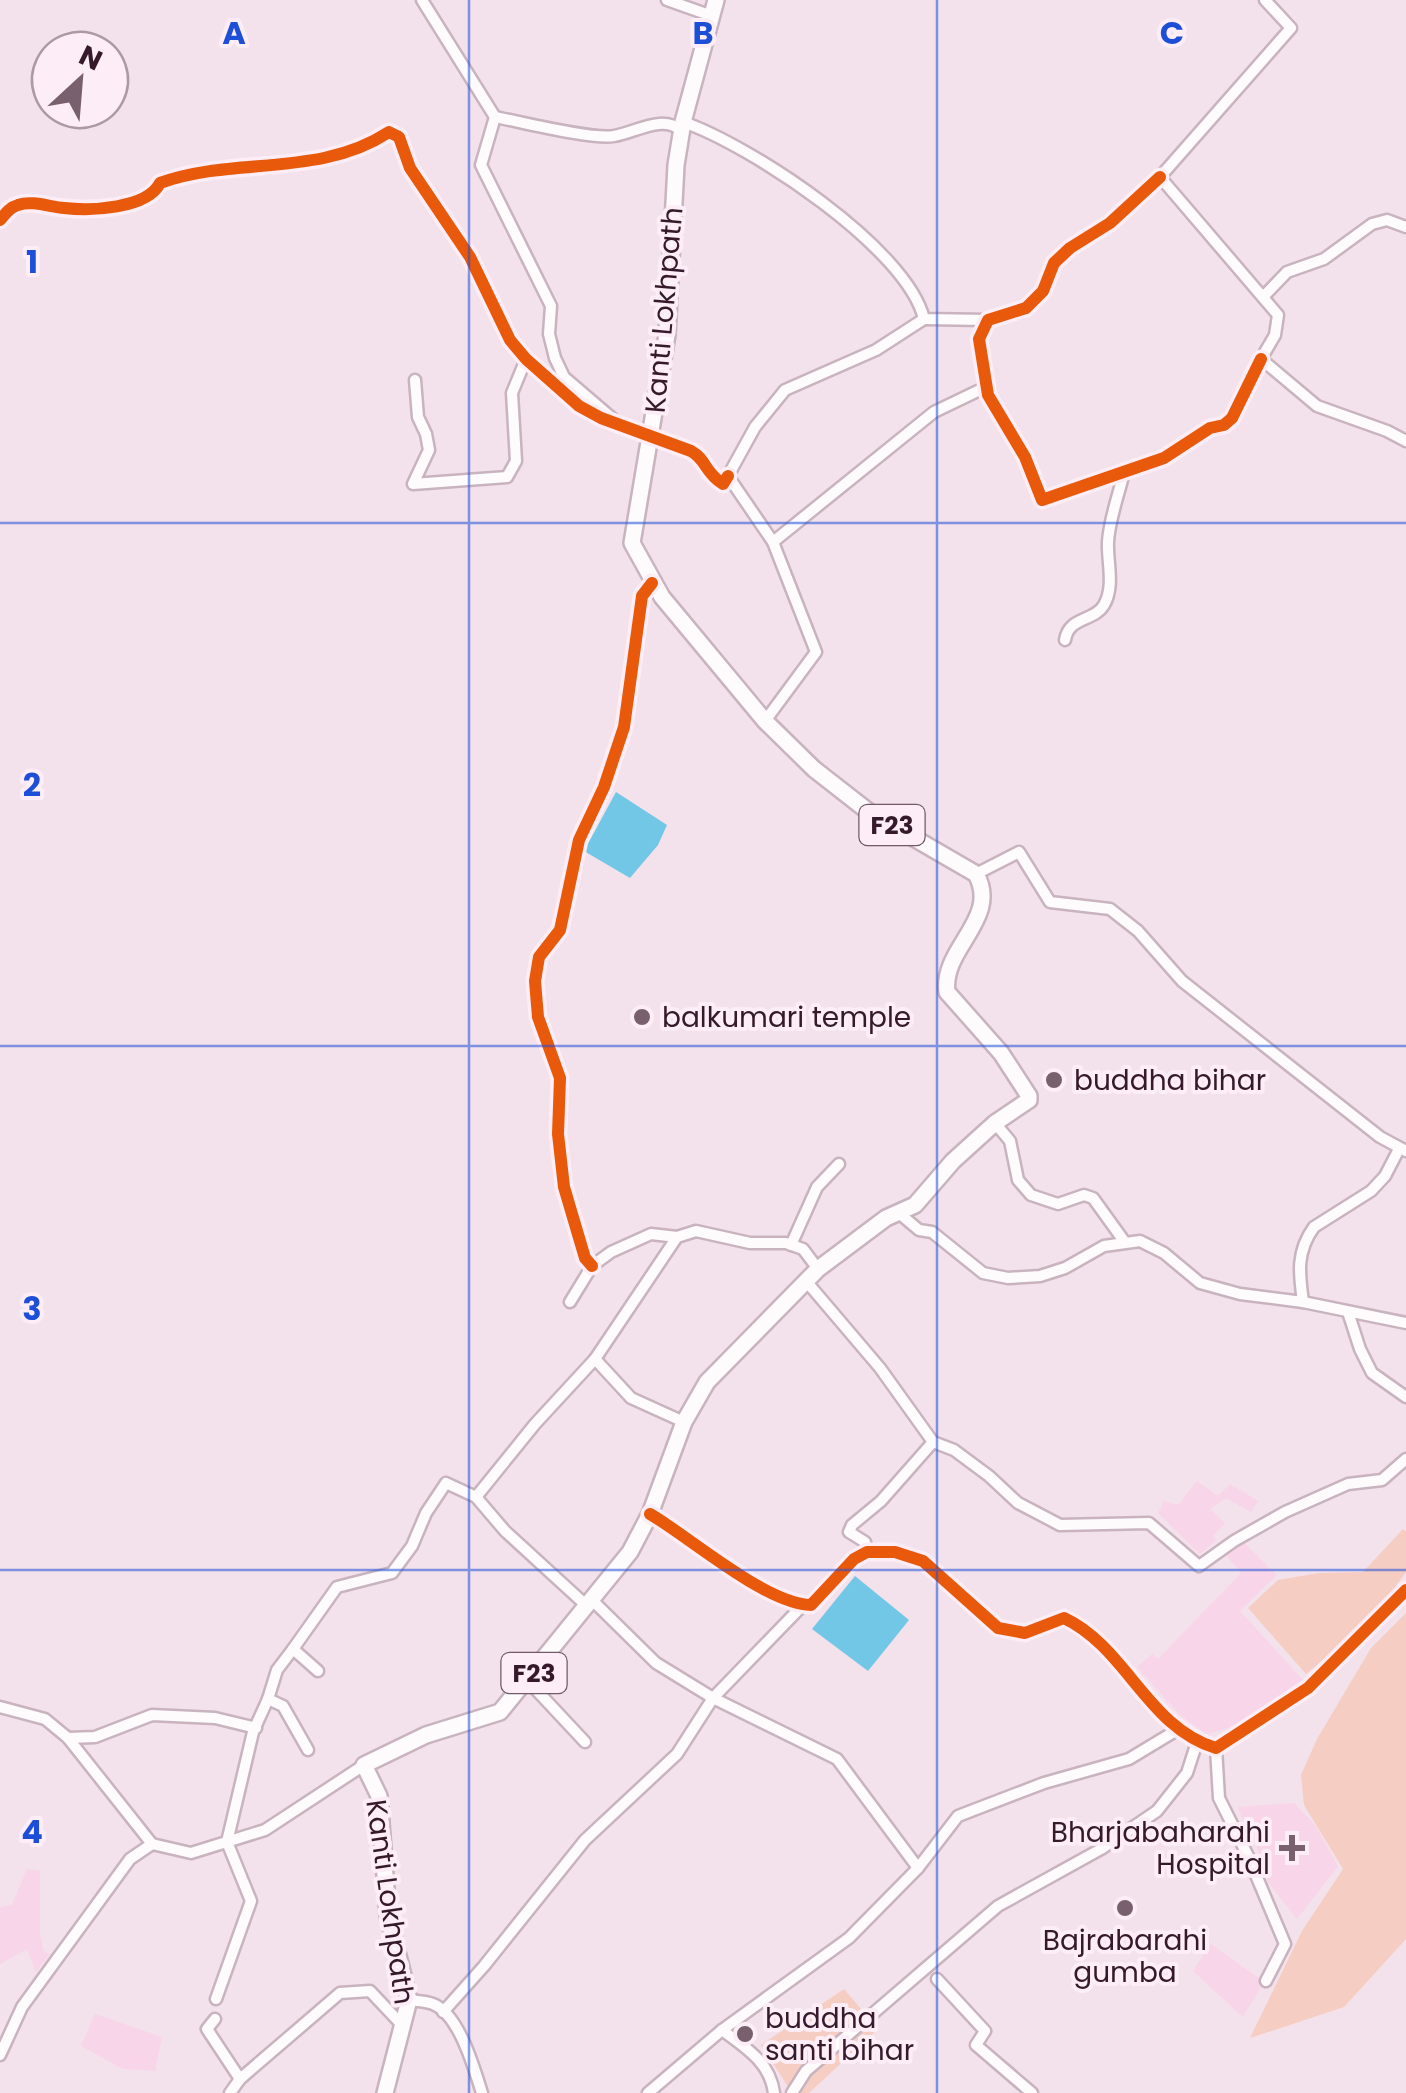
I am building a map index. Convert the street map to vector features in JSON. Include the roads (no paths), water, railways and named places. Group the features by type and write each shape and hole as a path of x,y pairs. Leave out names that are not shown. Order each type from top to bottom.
{"main road":[{"name":"Kanti Lokhpath","path":"385,2093 409,2000 388,1915 380,1796 364,1766 426,1735 500,1712 630,1552 650,1514 684,1422 707,1382 818,1269 886,1218 915,1205 953,1160 995,1123 1025,1104 1029,1096 1001,1052 950,999 946,980 983,904 984,888 976,874 869,812 814,769 765,721 652,583 632,544 667,335 676,165 714,8"}],"street":[{"path":"422,0 495,117 482,165 551,306 549,334 555,358 564,377 619,424"},
{"path":"667,0 714,8"},
{"path":"0,220 14,206 28,203 68,209 133,202 155,192 160,184 210,169 297,164 344,155 389,132 399,137 410,168 470,257 510,340 526,359 579,406 701,457 708,474 723,484 755,427 785,390 876,350 924,319 988,320 1026,308 1043,291 1054,263 1110,223 1160,176 1291,28 1264,0"},
{"path":"495,117 610,138 657,124 716,134 816,198 868,242 914,292 924,319"},
{"path":"988,320 980,340 986,387 1025,457 1042,500 1164,458 1210,428 1224,425 1232,418 1274,335 1278,315 1160,176"},
{"path":"1263,297 1286,272 1324,260 1372,224 1386,220 1406,227"},
{"path":"1261,358 1317,406 1387,430 1406,441"},
{"path":"415,380 418,416 428,450 413,478 415,486 506,477 516,460 512,393 526,359"},
{"path":"774,542 934,412 986,387"},
{"path":"1065,640 1071,626 1101,610 1105,602 1110,574 1108,538 1124,472"},
{"path":"728,476 774,542 816,652 765,721"},
{"path":"592,1266 584,1258 564,1187 558,1134 560,1078 538,1018 535,981 539,956 560,930 579,840 604,787 624,727 642,596 652,583"},
{"path":"976,874 1019,852 1050,902 1110,909 1138,931 1182,981 1402,1150 1371,1192 1314,1227 1307,1236 1298,1254 1303,1302"},
{"path":"995,1123 1010,1142 1018,1180 1031,1195 1058,1204 1084,1195 1094,1198 1124,1241"},
{"path":"791,1245 817,1187 840,1164"},
{"path":"900,1214 919,1230 932,1232 984,1273 1008,1278 1040,1276 1065,1268 1104,1246 1140,1240 1200,1283 1240,1294 1406,1323"},
{"path":"570,1302 592,1266 611,1252 652,1234 677,1237 696,1232 750,1244 791,1245 802,1249 818,1269"},
{"path":"476,1497 595,1359 677,1237"},
{"path":"806,1281 880,1368 933,1442 954,1450 1018,1503 1060,1525 1149,1523 1199,1566 1285,1512 1348,1484 1382,1480 1406,1460"},
{"path":"1348,1312 1372,1373 1406,1397"},
{"path":"595,1359 631,1398 684,1422"},
{"path":"867,1552 865,1542 850,1532 852,1524 881,1501 933,1442"},
{"path":"216,1999 251,1902 227,1842 256,1728 277,1670 337,1587 392,1573 412,1546 426,1513 446,1483 476,1497 505,1531 656,1662 713,1698 836,1759 918,1868"},
{"path":"650,1514 768,1592 803,1605 811,1605 854,1559 867,1552 894,1552 922,1561 998,1628 1026,1633 1064,1618 1076,1624 1112,1658 1177,1730 1216,1748"},
{"path":"1216,1748 1308,1688 1406,1590"},
{"path":"443,2012 585,1840 677,1754 713,1698 803,1605"},
{"path":"293,1649 318,1671"},
{"path":"528,1680 584,1742"},
{"path":"268,1700 284,1706 308,1750"},
{"path":"0,1708 44,1720 68,1738 152,1844 191,1853 266,1830 364,1766"},
{"path":"68,1738 95,1738 152,1716 216,1718 256,1728"},
{"path":"648,2093 722,2030 849,1938 918,1868 958,1816 1044,1783 1129,1759 1177,1730"},
{"path":"792,2093 806,2071 998,1906 1101,1848 1157,1811 1188,1773 1197,1742"},
{"path":"1216,1748 1219,1798 1285,1944 1266,1981"},
{"path":"0,2054 22,2007 130,1859 152,1844"},
{"path":"937,1979 985,2031 976,2045 1032,2093"},
{"path":"230,2093 240,2079 340,1993 370,1991 404,2027"},
{"path":"409,2000 434,2004 443,2012 466,2044 482,2093"},
{"path":"215,2019 207,2029 240,2079"},
{"path":"722,2030 757,2056 772,2078 774,2093"}],"water":[{"path":"616,792 667,825 658,845 630,878 584,851"},
{"path":"855,1576 909,1620 868,1671 812,1629"}],"place":[{"name":"balkumari temple","path":"642,1017"},
{"name":"buddha bihar","path":"1054,1080"},
{"name":"Bharjabaharahi Hospital","path":"1292,1848"},
{"name":"Bajrabarahi gumba","path":"1125,1908"},
{"name":"buddha santi bihar","path":"745,2034"}]}
